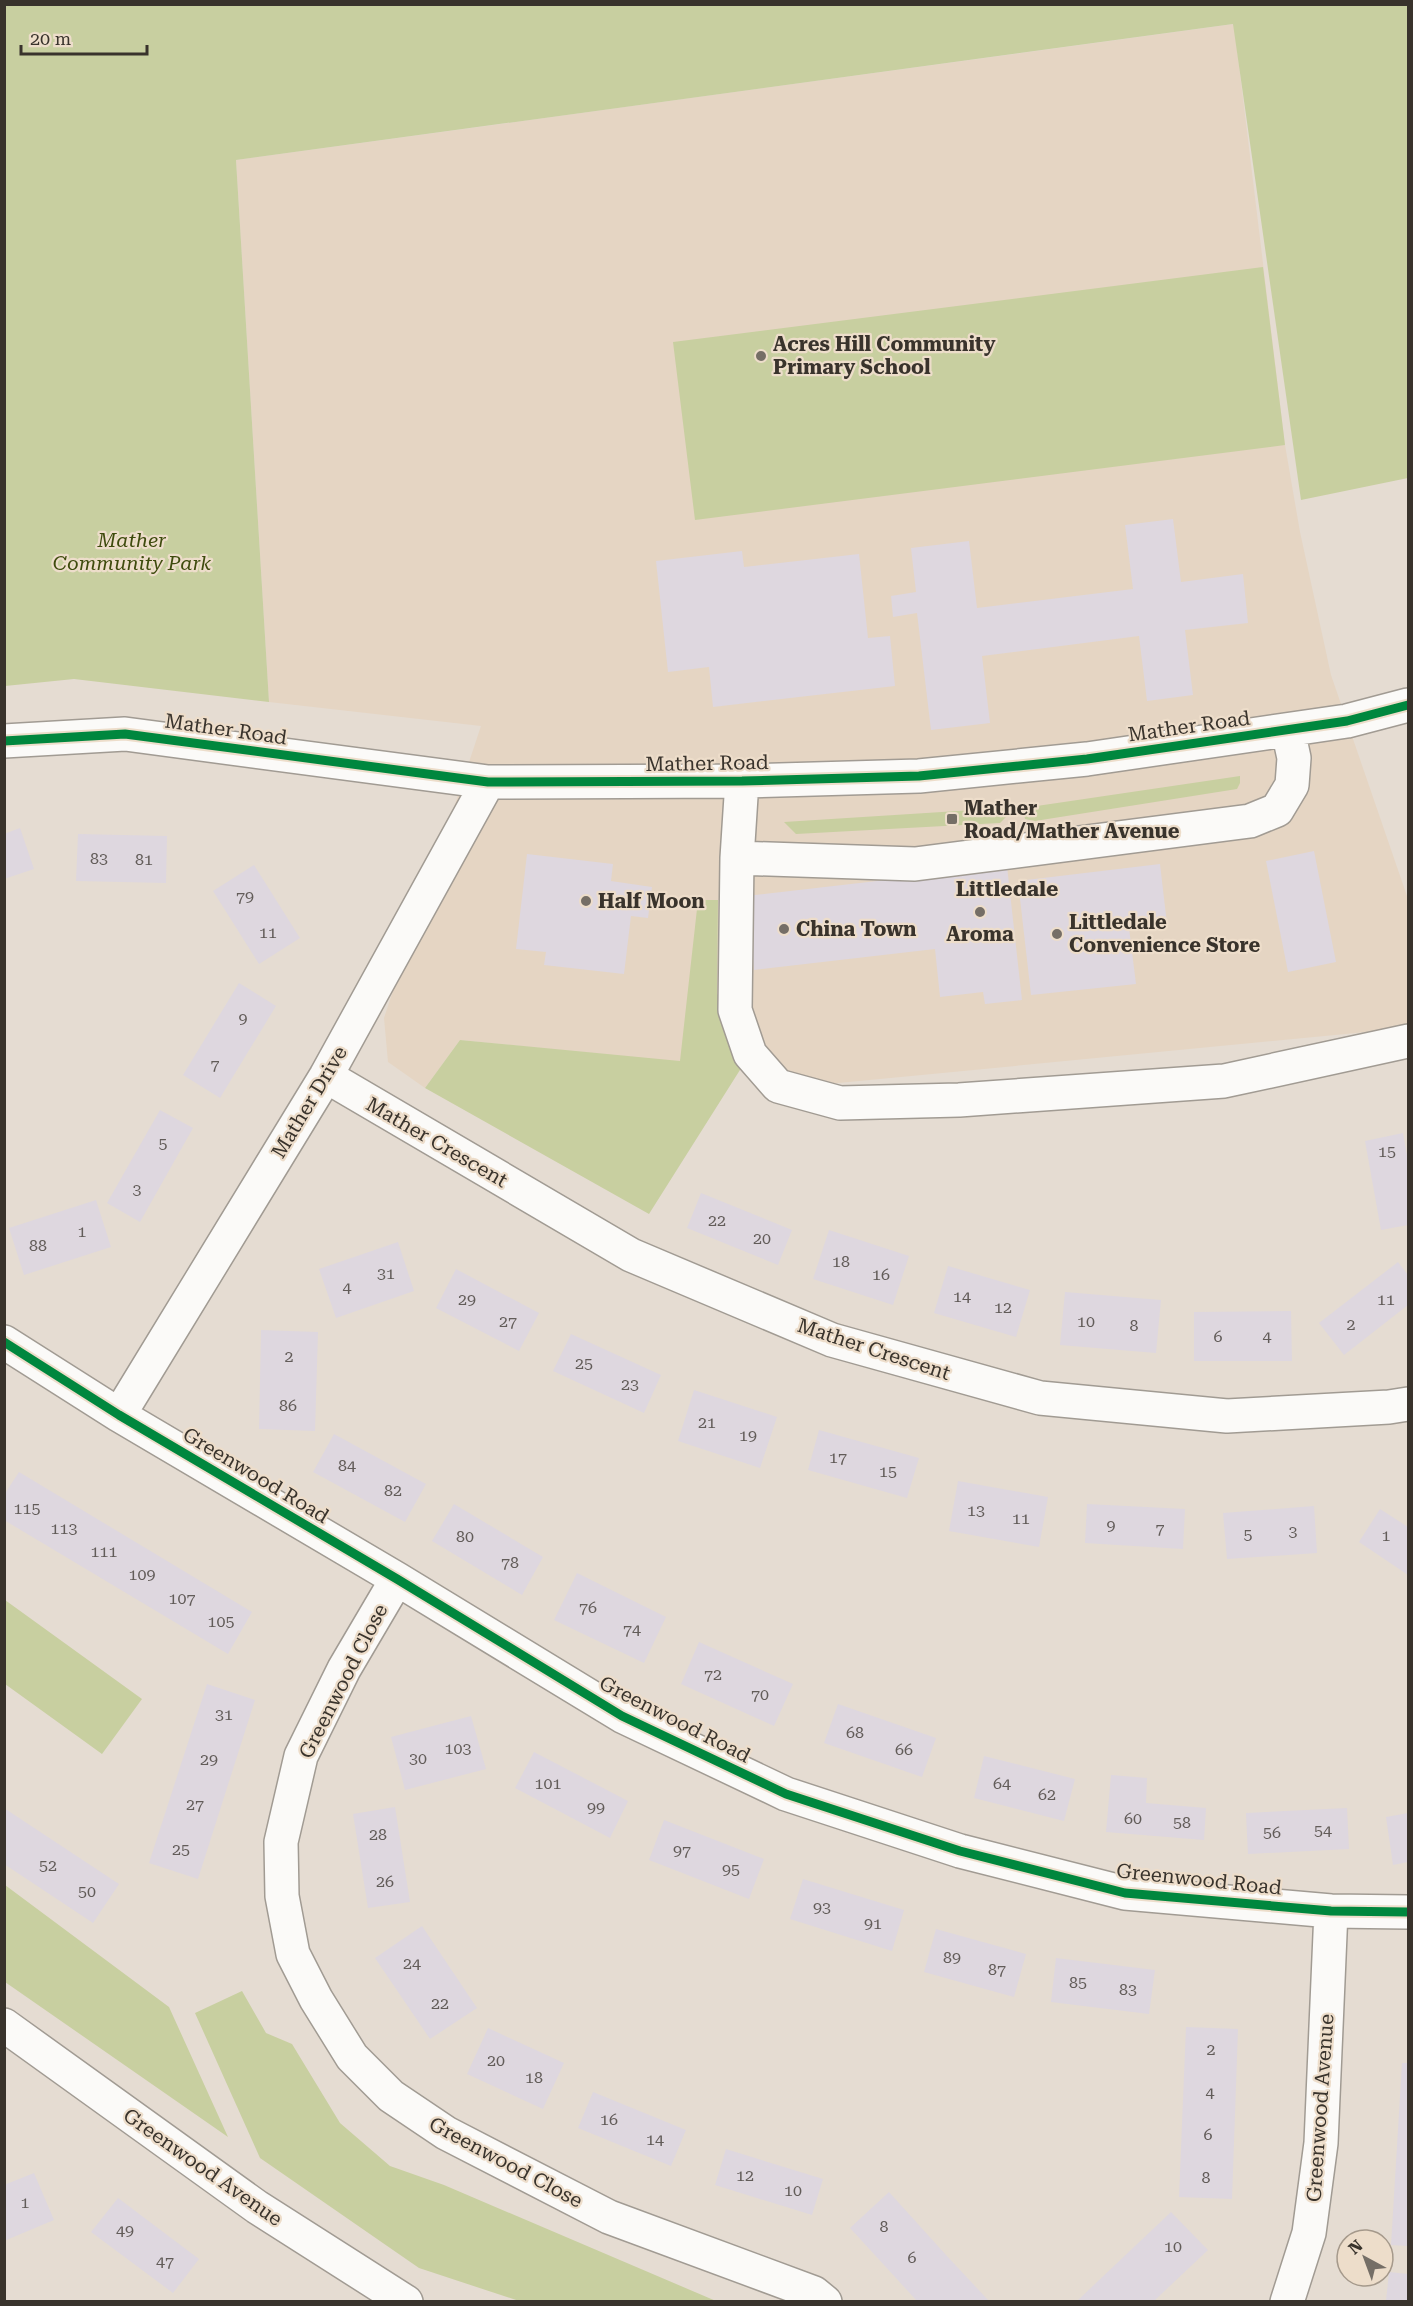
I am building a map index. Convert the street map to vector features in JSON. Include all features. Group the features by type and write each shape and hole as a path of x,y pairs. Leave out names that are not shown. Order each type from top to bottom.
{"street":[{"name":"Mather Road","path":"4,741 125,734 488,782 742,781 919,776 1087,759 1407,712"},
{"path":"737,858 915,864 1250,821 1277,810 1292,784 1294,758 1288,730"},
{"path":"742,781 737,858 735,1010 750,1054 778,1086 840,1103 970,1099 1224,1081 1408,1041"},
{"name":"Mather Drive","path":"118,1415 326,1076 488,782"},
{"name":"Mather Crescent","path":"326,1076 631,1255 832,1340 1040,1398 1227,1416 1408,1404"},
{"name":"Greenwood Road","path":"4,1342 118,1415 397,1579 622,1716 786,1794 960,1851 1125,1893 1331,1911 1408,1912"},
{"name":"Greenwood Close","path":"397,1579 344,1669 301,1756 281,1842 282,1896 293,1954 316,1999 352,2057 391,2096 446,2133 609,2217 814,2293 825,2301"},
{"name":"Greenwood Avenue","path":"1287,2301 1309,2233 1321,2143 1331,1911"},
{"name":"Greenwood Avenue","path":"4,2025 256,2207 406,2301"}],"shaded area":[{"name":"Acres Hill Community Primary School","path":"1234,24 1285,445 1300,532 1331,675 1408,899 1408,1028 807,1086 745,1062 680,1062 460,1040 425,1088 388,1062 384,1018 481,726 269,702 236,160"}],"green space":[{"name":"Mather Community Park","path":"5,4 1408,5 1408,478 1301,500 1233,24 236,160 269,702 74,679 5,686"},
{"path":"1263,267 1285,445 695,520 673,342"},
{"path":"1240,776 1237,789 1035,821 1025,819 1024,813 1030,807"},
{"path":"1005,808 1006,817 1000,823 796,834 784,822"},
{"path":"698,900 718,900 717,993 731,1033 745,1062 649,1214 425,1088 460,1040 680,1061"},
{"path":"5,1600 142,1699 102,1754 5,1684"},
{"path":"5,1885 169,2007 228,2137 5,1982"},
{"path":"242,1991 266,2033 292,2044 340,2123 390,2166 444,2185 716,2301 519,2301 419,2268 260,2158 195,2013"}],"building":[{"path":"1173,519 1181,582 1243,574 1248,623 1185,630 1193,695 1147,701 1139,636 982,656 990,723 931,730 917,613 893,617 891,596 916,592 911,548 969,541 977,608 1133,589 1125,525"},
{"path":"742,551 744,567 859,554 868,638 890,636 895,686 713,707 709,667 668,672 656,561"},
{"path":"20,828 34,869 4,879 4,834"},
{"path":"78,834 167,836 166,883 76,881"},
{"path":"1314,851 1336,962 1288,972 1266,861"},
{"name":"Half Moon","path":"527,854 613,864 611,881 652,887 648,918 631,916 624,974 544,965 546,952 516,949"},
{"path":"1160,864 1167,924 1129,928 1136,984 1031,995 1018,881"},
{"path":"254,865 300,938 259,964 213,891"},
{"path":"1007,866 1022,1000 985,1004 983,992 940,997 935,949 754,970 746,896"},
{"path":"239,983 276,1006 220,1098 183,1075"},
{"path":"160,1110 193,1128 140,1222 107,1203"},
{"path":"1403,1133 1408,1161 1408,1225 1381,1230 1365,1141"},
{"path":"701,1193 792,1230 778,1265 687,1228"},
{"path":"96,1200 111,1247 24,1275 9,1228"},
{"path":"829,1230 909,1256 893,1305 813,1279"},
{"path":"398,1242 414,1291 336,1318 319,1269"},
{"path":"1398,1262 1408,1275 1408,1305 1344,1355 1319,1323"},
{"path":"948,1266 1030,1290 1016,1337 934,1313"},
{"path":"456,1269 539,1313 519,1351 436,1308"},
{"path":"1065,1292 1161,1300 1156,1353 1060,1345"},
{"path":"1291,1311 1292,1361 1194,1361 1194,1312"},
{"path":"261,1330 318,1332 315,1431 259,1429"},
{"path":"571,1334 661,1375 644,1413 553,1371"},
{"path":"694,1390 777,1417 760,1468 678,1441"},
{"path":"819,1430 919,1458 907,1498 808,1470"},
{"path":"334,1434 426,1484 405,1522 313,1472"},
{"path":"19,1472 252,1612 228,1654 4,1520 4,1495"},
{"path":"958,1481 1048,1497 1039,1547 949,1531"},
{"path":"454,1504 543,1557 522,1595 432,1541"},
{"path":"1087,1504 1185,1509 1183,1549 1085,1543"},
{"path":"1314,1506 1317,1553 1227,1559 1223,1513"},
{"path":"1380,1509 1408,1527 1408,1575 1359,1542"},
{"path":"577,1573 666,1617 644,1663 554,1620"},
{"path":"699,1642 793,1684 774,1726 681,1684"},
{"path":"207,1684 255,1700 198,1879 149,1863"},
{"path":"838,1704 936,1738 922,1777 824,1743"},
{"path":"471,1716 486,1769 405,1790 391,1737"},
{"path":"534,1752 628,1801 610,1838 515,1788"},
{"path":"984,1756 1075,1779 1064,1821 974,1798"},
{"path":"1111,1775 1147,1778 1146,1803 1206,1808 1204,1840 1106,1832"},
{"path":"395,1807 410,1902 368,1908 353,1814"},
{"path":"4,1808 119,1884 93,1923 4,1864"},
{"path":"1347,1808 1349,1849 1248,1854 1246,1813"},
{"path":"1408,1813 1408,1862 1393,1865 1386,1817"},
{"path":"664,1820 764,1859 749,1899 649,1860"},
{"path":"803,1879 904,1910 892,1951 790,1919"},
{"path":"422,1926 477,2008 430,2039 375,1958"},
{"path":"936,1929 1026,1954 1014,1997 924,1972"},
{"path":"1056,1958 1155,1970 1149,2014 1051,2002"},
{"path":"1186,2027 1238,2029 1232,2199 1179,2197"},
{"path":"488,2028 564,2063 543,2109 467,2074"},
{"path":"1402,2063 1408,2063 1408,2246 1395,2245 1395,2228 1392,2228"},
{"path":"593,2092 686,2130 671,2166 578,2128"},
{"path":"726,2149 823,2179 812,2215 715,2185"},
{"path":"34,2173 54,2220 4,2241 4,2185"},
{"path":"889,2192 989,2301 917,2301 850,2228"},
{"path":"118,2198 199,2259 173,2293 91,2232"},
{"path":"1171,2212 1208,2250 1154,2301 1077,2301"},
{"path":"1395,2273 1408,2274 1408,2301 1386,2301 1387,2288 1395,2288"}],"cycle path":[{"path":"4,741 125,734 488,782 742,781 919,776 1087,759 1347,721 1408,705"},
{"path":"4,1342 119,1415 397,1579 622,1716 786,1794 960,1851 1125,1893 1331,1911 1408,1912"}],"place":[{"name":"Acres Hill Community Primary School","path":"761,356"},
{"name":"Mather Road/Mather Avenue","path":"952,819"},
{"name":"Half Moon","path":"586,901"},
{"name":"Aroma","path":"980,912"},
{"name":"China Town","path":"784,929"},
{"name":"Littledale Convenience Store","path":"1057,934"}],"district":[{"name":"Littledale","path":"1007,889"}]}
